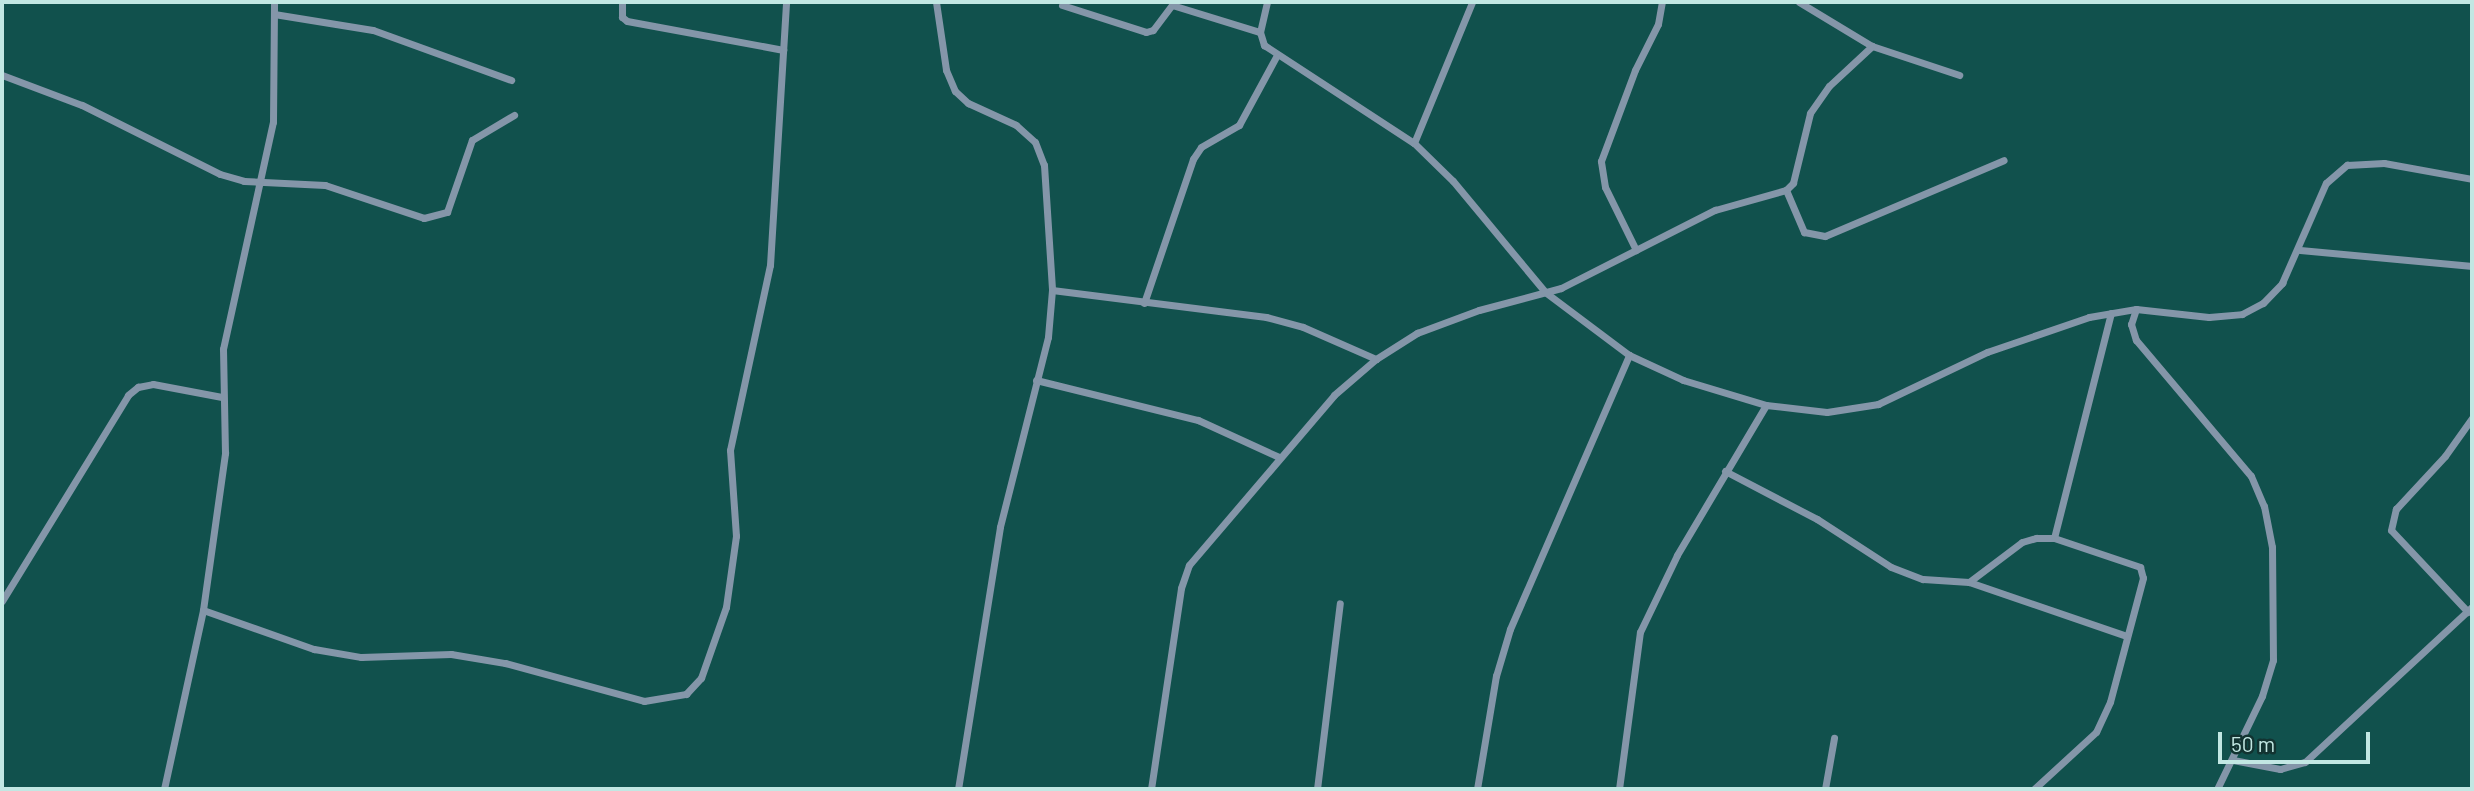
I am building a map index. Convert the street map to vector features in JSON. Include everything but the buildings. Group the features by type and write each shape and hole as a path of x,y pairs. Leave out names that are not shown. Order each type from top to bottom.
{"street":[{"path":"164,789 203,610 225,453 222,397 233,294 263,183 273,122 274,2"},
{"path":"622,2 622,17 627,21 782,50"},
{"path":"203,610 337,653 465,656 644,701 686,694 701,678 713,651 731,575 736,536 730,450 770,265 786,2"},
{"path":"936,2 946,70 955,91 968,103 1016,125 1035,142 1044,165 1052,290 1048,337 1000,527 958,789"},
{"path":"1267,2 1260,32 1264,44 1414,143 1453,181 1545,292 1629,355 1683,380 1766,405 1826,412 1878,404 1987,352 2111,313 2136,309 2209,317 2242,314 2263,303 2282,283 2300,250 2308,221 2326,183 2347,165 2364,161 2472,179"},
{"path":"1414,143 1472,2"},
{"path":"1636,250 1605,187 1601,161 1635,70 1658,23 1662,2"},
{"path":"1799,2 1872,46 1959,75"},
{"path":"1062,5 1146,32 1153,30 1172,5 1260,32"},
{"path":"274,14 373,30 510,80"},
{"path":"1151,789 1181,588 1189,565 1334,395 1376,359 1417,333 1591,275 1715,210 1786,190 1793,183 1810,113 1829,86 1872,46"},
{"path":"1144,303 1193,159 1200,148 1239,125 1277,55"},
{"path":"2,75 82,106 220,174 263,183 325,185 436,218 447,212 452,202 472,140 514,115"},
{"path":"1786,190 1804,232 1825,236 2004,160"},
{"path":"2300,250 2472,266"},
{"path":"1052,290 1266,317 1303,327 1376,359"},
{"path":"2136,309 2131,324 2136,341 2250,476 2264,506 2276,611 2273,660 2262,696 2217,789"},
{"path":"2054,538 2111,313"},
{"path":"1477,789 1496,676 1510,629 1563,517 1629,355"},
{"path":"1036,380 1198,420 1279,457"},
{"path":"2,601 128,395 138,387 153,384 222,397"},
{"path":"1619,789 1640,632 1655,594 1766,405"},
{"path":"2233,760 2280,769 2305,762 2470,610 2396,541 2391,519 2472,418"},
{"path":"1725,471 1817,519 1891,567 1923,579 1969,582 2127,636"},
{"path":"1969,582 2022,542 2054,538 2143,570 2109,702 2096,732 2035,789"},
{"path":"1317,789 1340,603"},
{"path":"1825,789 1834,738"}]}
